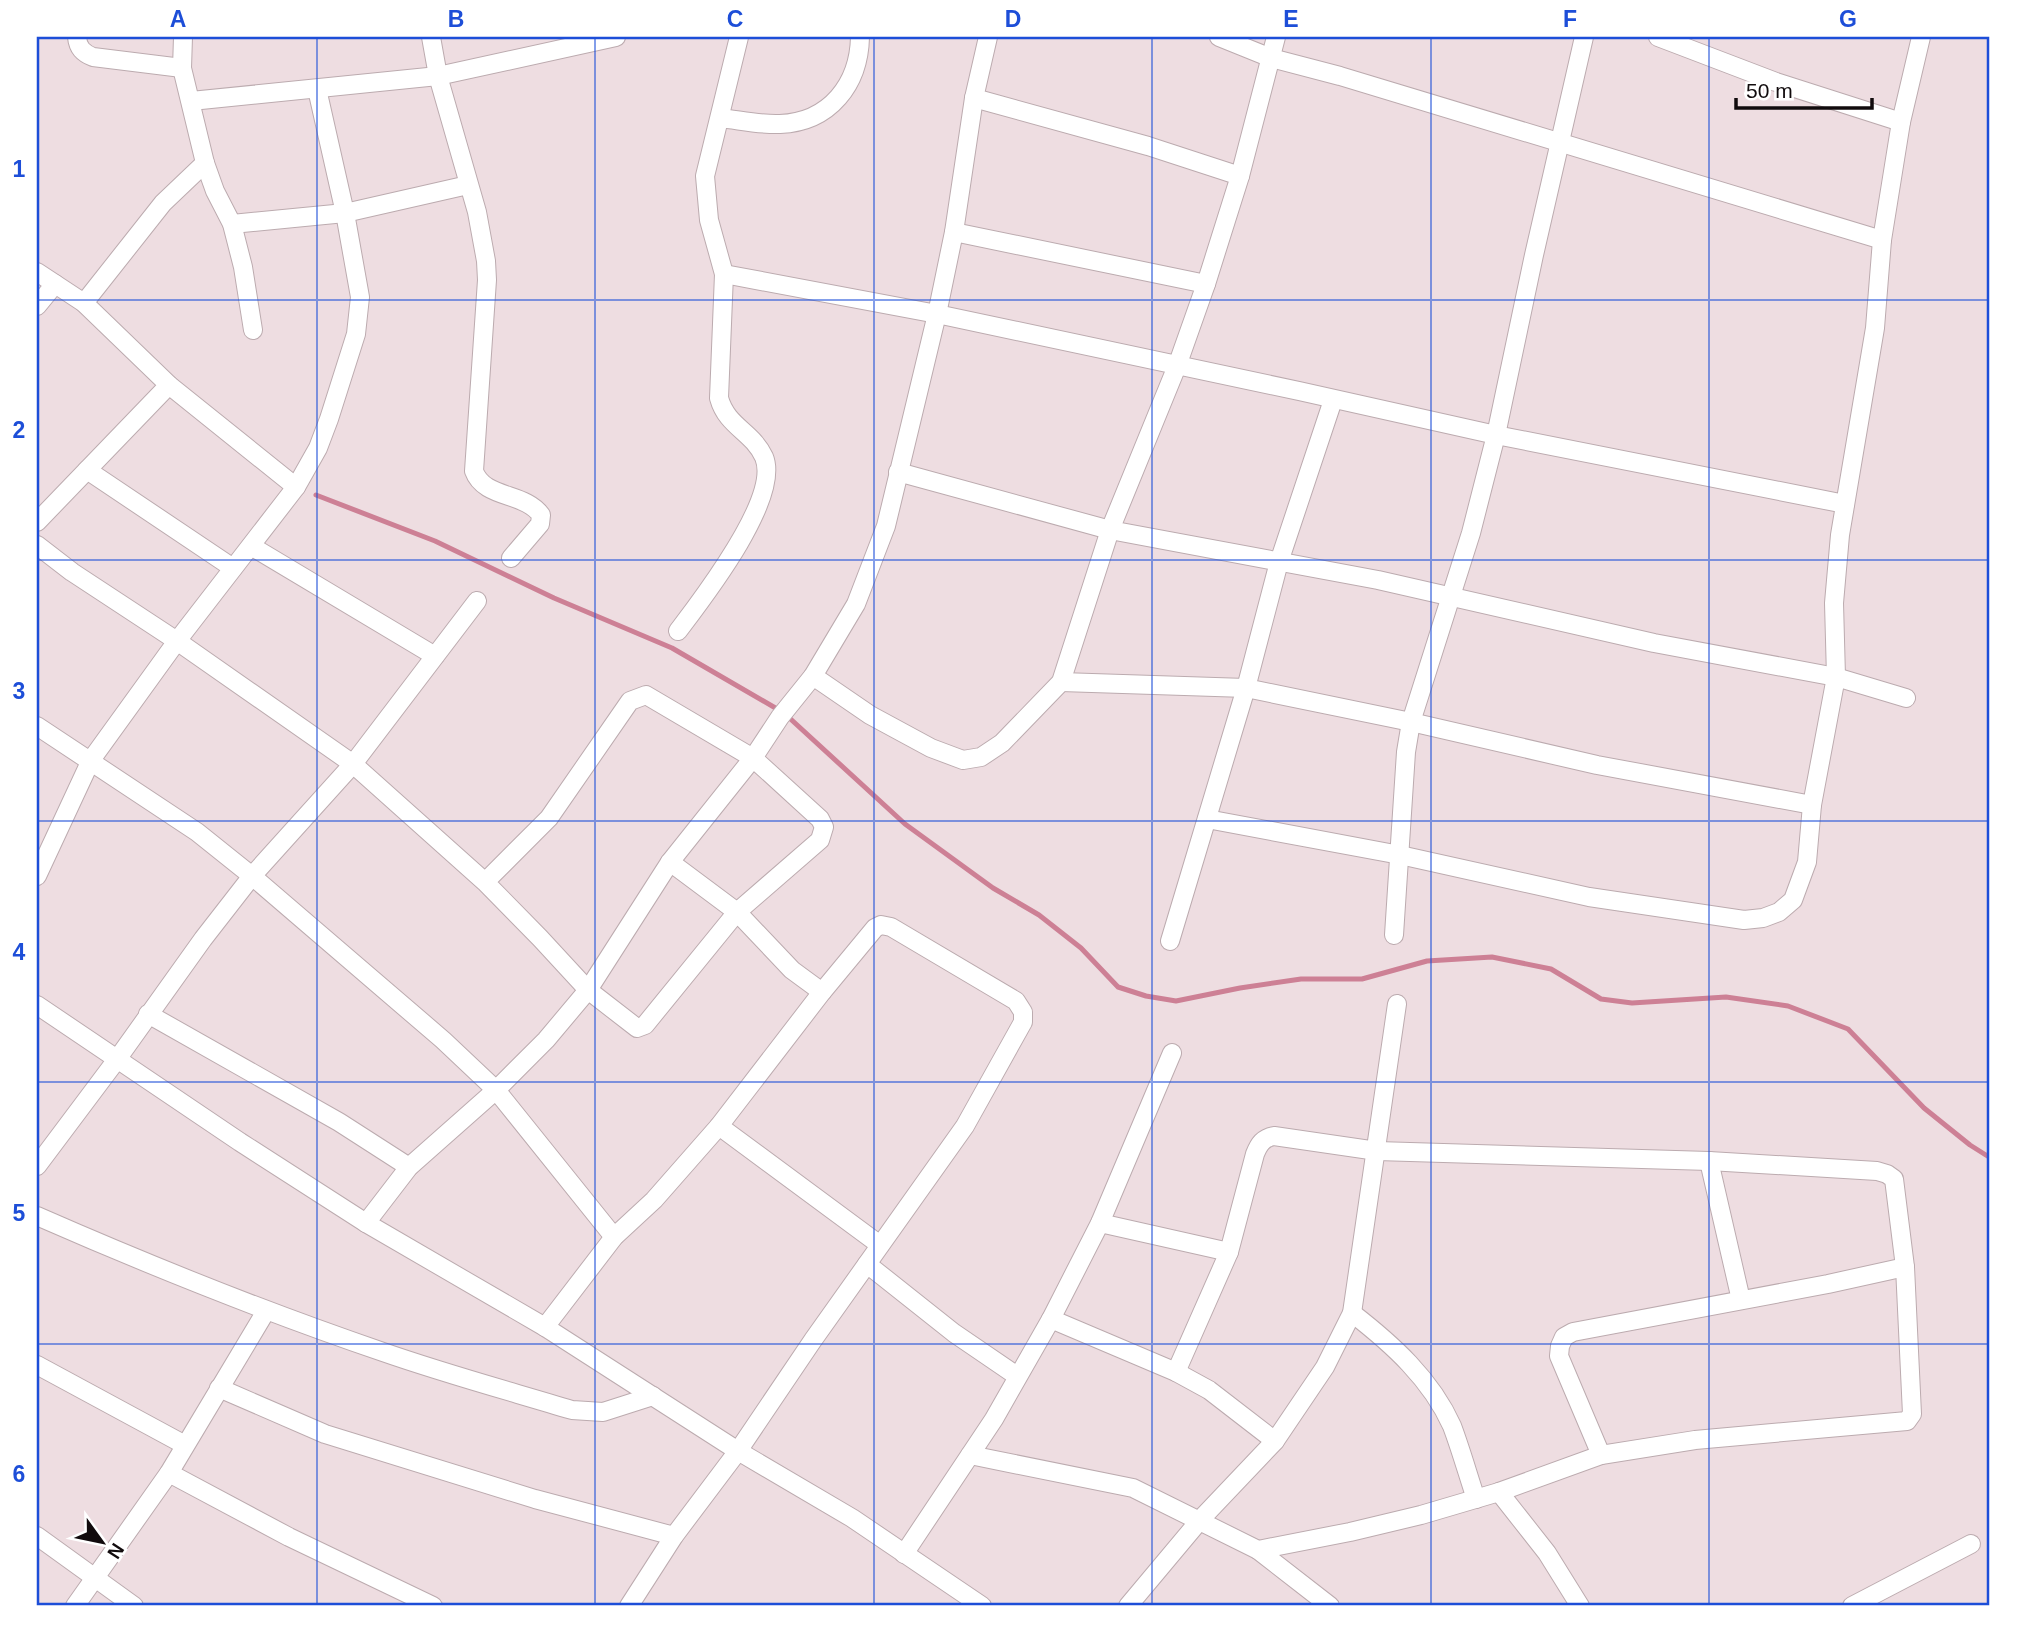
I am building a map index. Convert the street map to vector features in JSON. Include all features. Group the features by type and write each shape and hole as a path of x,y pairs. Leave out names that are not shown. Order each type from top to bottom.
{"street":[{"path":"77,37 78,45 85,54 93,57 182,68"},
{"path":"183,37 182,68 205,163 215,191 232,224 243,267 253,330"},
{"path":"431,37 438,76 477,212 486,261 474,471 477,481 485,487 535,506 541,514 540,524 511,558"},
{"path":"191,101 438,76 616,37"},
{"path":"678,631 736,547 756,511 766,474 765,459 759,448 723,412 719,398 724,274 709,220 705,176 739,37"},
{"path":"720,118 780,124 817,117 844,92 860,55 860,37"},
{"path":"366,1223 409,1167 496,1090 546,1040 588,990 670,862 753,758 780,717 813,676 842,630 869,575 886,526 937,314 954,232 974,98 988,37"},
{"path":"1219,37 1271,58 1693,181 1882,240"},
{"path":"813,676 870,715 931,748 963,760 981,757 1002,743 1061,682 1110,530 1177,366 1206,284 1240,176 1276,37"},
{"path":"1394,935 1406,752 1411,722 1471,533 1496,435 1584,37"},
{"path":"1658,37 1776,82 1901,122"},
{"path":"1207,819 1400,855 1588,897 1744,920 1763,918 1779,912 1793,900 1807,862 1812,805 1836,677 1834,603 1837,556 1875,328 1882,240 1901,122 1922,37"},
{"path":"37,876 91,760 177,641 296,487 326,429 356,334 360,297 345,214 317,89"},
{"path":"974,98 1148,146 1240,176"},
{"path":"84,303 163,203 205,163"},
{"path":"232,224 345,214 468,185"},
{"path":"954,232 1206,284"},
{"path":"37,272 84,303 169,385 296,487"},
{"path":"724,274 937,314 1496,435 1845,504"},
{"path":"37,306 55,284"},
{"path":"37,522 169,385"},
{"path":"1170,941 1246,688 1279,562 1333,400"},
{"path":"87,470 233,568"},
{"path":"898,472 1110,530 1378,580 1654,643 1836,677 1906,698"},
{"path":"37,545 72,572 177,641 353,764 485,882 588,990 627,1023 637,1028 641,1028 737,912 820,841 824,827 820,819 753,758 646,695 630,701 549,818 485,882"},
{"path":"251,546 435,656"},
{"path":"37,1166 252,876 353,764 477,601"},
{"path":"1061,682 1246,688 1411,722 1597,765 1812,805"},
{"path":"37,726 197,832 391,994 496,1090 614,1237"},
{"path":"670,862 737,912 792,970 822,992"},
{"path":"545,1327 614,1237 654,1200 719,1126 875,928 881,925 891,927 1016,1001 1023,1012 1023,1022 965,1126 738,1451 674,1536 629,1606"},
{"path":"1128,1606 1200,1520 1275,1441 1325,1367 1352,1313 1397,1004"},
{"path":"37,1005 366,1223 545,1327 738,1451 852,1518 904,1554 958,1601 982,1606"},
{"path":"148,1014 338,1122 409,1167"},
{"path":"904,1554 994,1419 1051,1319 1100,1223 1172,1053"},
{"path":"719,1126 880,1245"},
{"path":"1176,1372 1229,1252 1255,1154 1266,1137 1377,1151 1709,1161 1877,1171 1895,1180 1905,1267 1912,1414 1908,1422 1695,1440 1601,1455 1476,1499 1350,1532 1258,1550"},
{"path":"1709,1161 1741,1300"},
{"path":"37,1216 140,1262 265,1311 386,1353 572,1410 603,1412 653,1396"},
{"path":"1100,1223 1229,1252"},
{"path":"867,1265 954,1333 1017,1376"},
{"path":"1601,1455 1559,1356 1564,1337 1573,1332 1905,1267"},
{"path":"75,1606 169,1473 265,1311"},
{"path":"1352,1313 1393,1345 1426,1384 1451,1425 1476,1499"},
{"path":"1051,1319 1176,1372 1209,1390 1275,1441"},
{"path":"37,1365 185,1445"},
{"path":"219,1388 338,1438 535,1499 674,1536"},
{"path":"970,1455 1133,1488 1258,1550 1330,1606"},
{"path":"169,1473 289,1537 433,1606"},
{"path":"1499,1492 1546,1553 1580,1606"},
{"path":"37,1536 134,1606"},
{"path":"1852,1606 1971,1544"}],"waterway":[{"path":"316,495 435,541 554,598 672,648 784,713 905,824 993,888 1039,915 1081,948 1118,987 1146,996 1176,1001 1301,979 1362,979 1427,961 1492,957 1551,969 1601,999 1632,1003 1726,997 1788,1006 1848,1029 1924,1108 1989,1157"}]}
